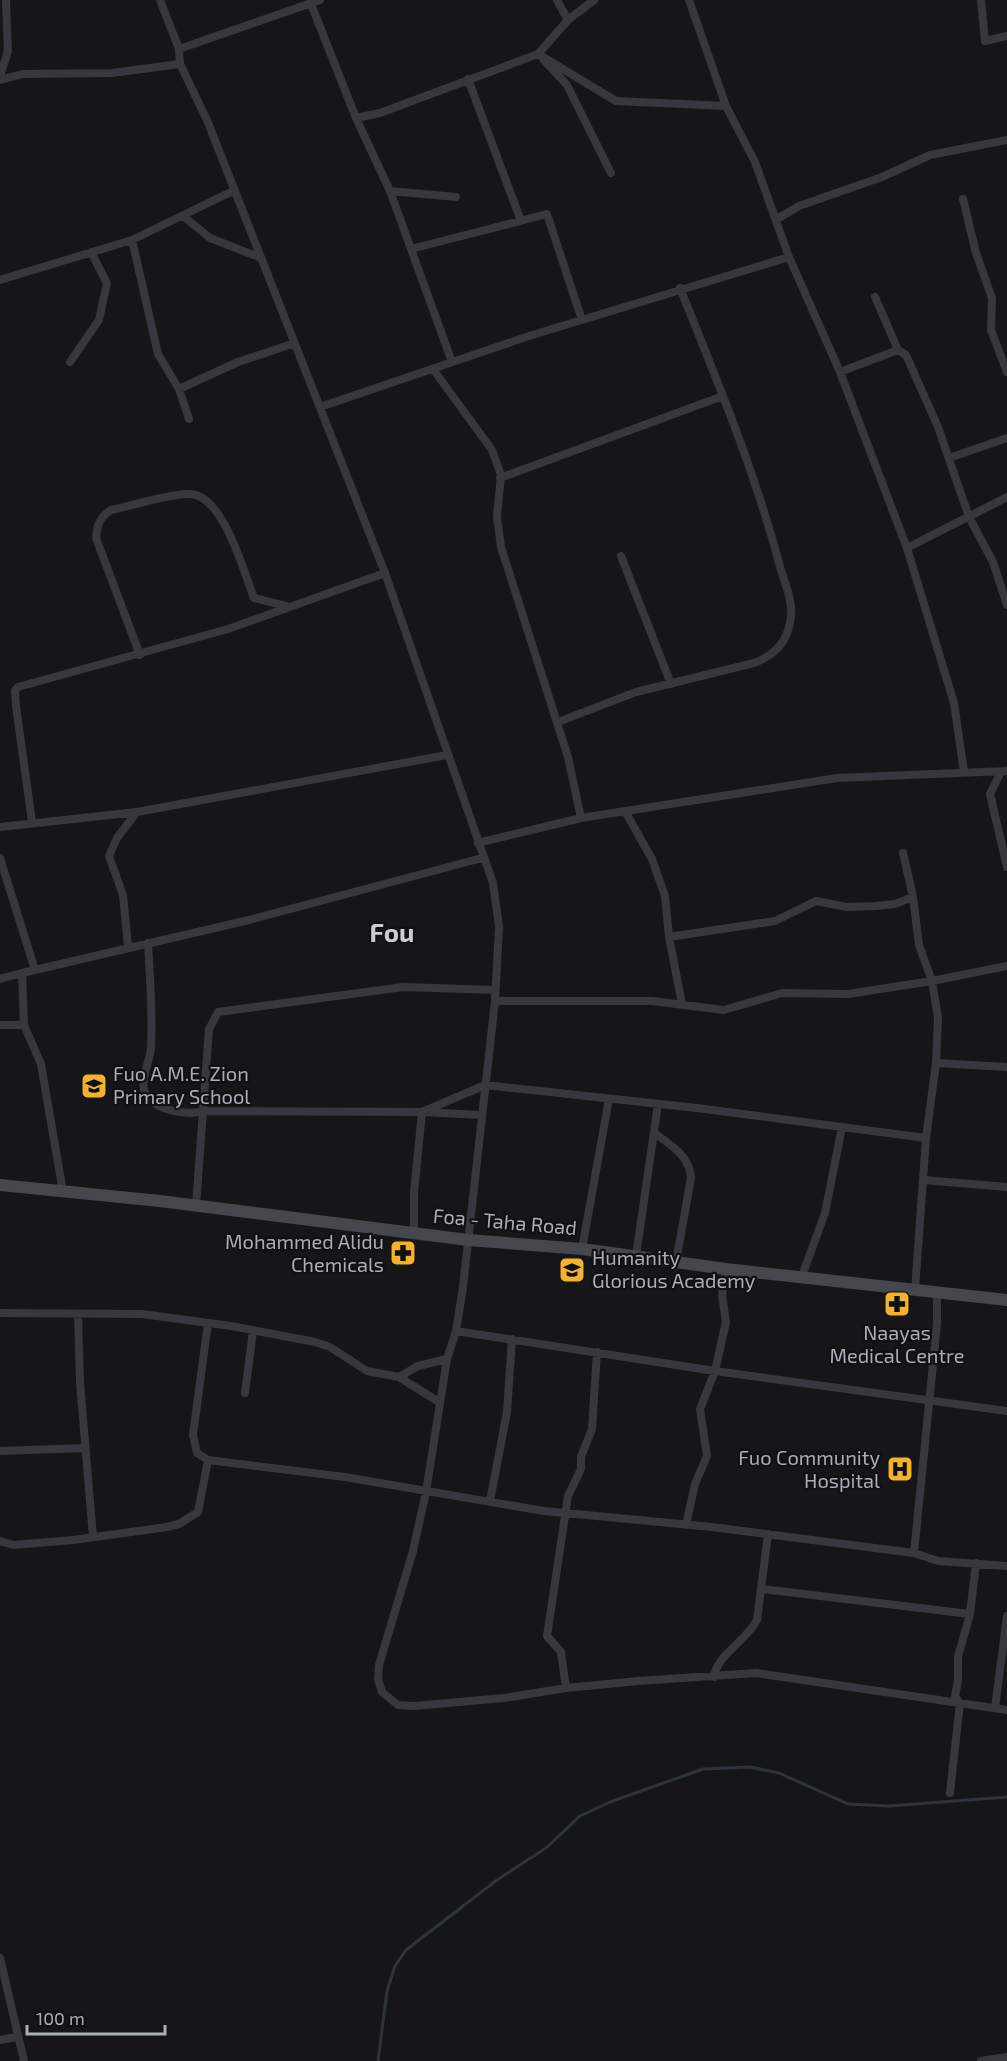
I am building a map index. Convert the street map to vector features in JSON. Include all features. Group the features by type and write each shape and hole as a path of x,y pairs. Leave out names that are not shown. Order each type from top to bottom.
{"street":[{"path":"6,0 8,51 0,78 40,73 112,74 180,64"},
{"path":"160,0 179,49 180,64 207,120 385,573 482,858 493,883 498,908 495,1001 456,1331 447,1359 426,1492 407,1572 379,1665 378,1679 382,1692 398,1705 414,1706 504,1698 566,1688 756,1673 1007,1710"},
{"path":"179,49 320,0"},
{"path":"556,0 568,20"},
{"path":"356,118 380,112 538,54 568,20 594,0"},
{"path":"689,0 726,106 755,162 789,256 840,372 907,548 954,703 964,772"},
{"path":"981,0 985,41 1007,36"},
{"path":"311,4 356,118 390,191 452,362"},
{"path":"538,54 616,101 726,106"},
{"path":"538,54 567,85 611,173"},
{"path":"468,79 521,221"},
{"path":"777,219 800,206 882,177 930,155 1007,140"},
{"path":"0,280 132,240 234,190"},
{"path":"390,191 456,197"},
{"path":"963,199 976,253 992,298 991,330 1007,372"},
{"path":"411,249 548,214 582,320"},
{"path":"183,216 210,238 261,258"},
{"path":"132,240 158,354 179,389 189,419"},
{"path":"70,362 99,320 107,283 91,252"},
{"path":"320,407 680,288 789,256"},
{"path":"558,722 636,693 754,663 772,656 789,628 792,613 774,546 723,396 680,288"},
{"path":"875,297 898,350 906,355 949,458 969,517 993,562 1007,605"},
{"path":"179,389 238,362 295,343"},
{"path":"840,372 898,350"},
{"path":"433,369 492,450 500,478 497,516 501,547 542,681 558,722 575,782 581,818"},
{"path":"500,478 723,396"},
{"path":"949,458 1007,438"},
{"path":"140,655 96,538 96,527 102,516 111,510 190,494 202,500 217,512 229,531 254,598 286,606"},
{"path":"907,548 1007,497"},
{"path":"621,556 671,684"},
{"path":"32,822 24,778 15,691 18,687 228,629 286,606 385,573"},
{"path":"0,827 137,812 447,755"},
{"path":"478,843 581,818 627,813 837,778 1004,771"},
{"path":"1004,771 990,794 1007,867"},
{"path":"128,946 123,895 109,856 117,838 137,812"},
{"path":"627,813 652,859 666,896 669,937 682,1004"},
{"path":"903,853 913,897 918,945 932,981 938,1018 936,1063 926,1138 915,1290"},
{"path":"0,858 35,970"},
{"path":"0,979 76,962 128,946 348,895 482,858"},
{"path":"669,937 775,921 816,901 847,907 876,906 895,904 913,897"},
{"path":"148,943 151,1047 144,1090 156,1103 181,1113 203,1111 422,1112 480,1115"},
{"path":"495,1001 630,1000 724,1010 782,993 848,994 1007,966"},
{"path":"22,973 24,1025 41,1064 63,1192"},
{"path":"196,1206 209,1029 218,1012 403,987 495,990"},
{"path":"0,1025 24,1025"},
{"path":"936,1063 1007,1067"},
{"path":"422,1112 484,1085 658,1104 926,1138"},
{"path":"582,1249 609,1099"},
{"path":"636,1256 658,1104"},
{"path":"414,1233 414,1193 422,1112"},
{"path":"802,1276 825,1213 842,1127"},
{"path":"654,1133 674,1146 690,1165 691,1178 676,1262"},
{"path":"923,1180 1007,1187"},
{"name":"Foa - Taha Road","path":"0,1185 196,1206 468,1240 582,1249 726,1269 1007,1300"},
{"path":"686,1525 695,1484 707,1456 700,1415 702,1401 715,1371 726,1322 722,1295 726,1269"},
{"path":"914,1553 937,1324 937,1292"},
{"path":"0,1313 142,1314 253,1331 330,1347 367,1371 399,1377 439,1402"},
{"path":"78,1315 85,1448 93,1537"},
{"path":"208,1323 193,1435 197,1453 208,1460 345,1477 426,1492 565,1512 768,1534 914,1553 938,1561 1007,1566"},
{"path":"245,1393 253,1331"},
{"path":"456,1331 715,1371 1007,1411"},
{"path":"490,1501 507,1412 512,1339"},
{"path":"566,1688 561,1652 547,1636 568,1496 581,1469 581,1457 592,1429 597,1352"},
{"path":"399,1377 418,1366 447,1359"},
{"path":"0,1451 85,1448"},
{"path":"0,1541 14,1545 167,1527 190,1518 198,1512 208,1460"},
{"path":"714,1677 718,1663 750,1633 760,1612 768,1534"},
{"path":"950,1794 960,1703 955,1696 958,1682 958,1658 970,1614 976,1563"},
{"path":"762,1589 970,1614"},
{"path":"995,1708 1007,1616"},
{"path":"0,1958 16,2037 24,2061"},
{"path":"0,2040 16,2037"},
{"path":"981,2061 1007,2057"}],"waterway":[{"path":"378,2061 387,1991 395,1966 406,1950 497,1880 546,1848 580,1816 610,1802 703,1769 750,1767 779,1773 848,1804 889,1806 1007,1797"}],"place":[{"name":"Fuo A.M.E. Zion Primary School","path":"94,1086"},
{"name":"Mohammed Alidu Chemicals","path":"403,1253"},
{"name":"Humanity Glorious Academy","path":"572,1270"},
{"name":"Naayas Medical Centre","path":"897,1304"},
{"name":"Fuo Community Hospital","path":"900,1469"}],"district":[{"name":"Fou","path":"392,933"}]}
